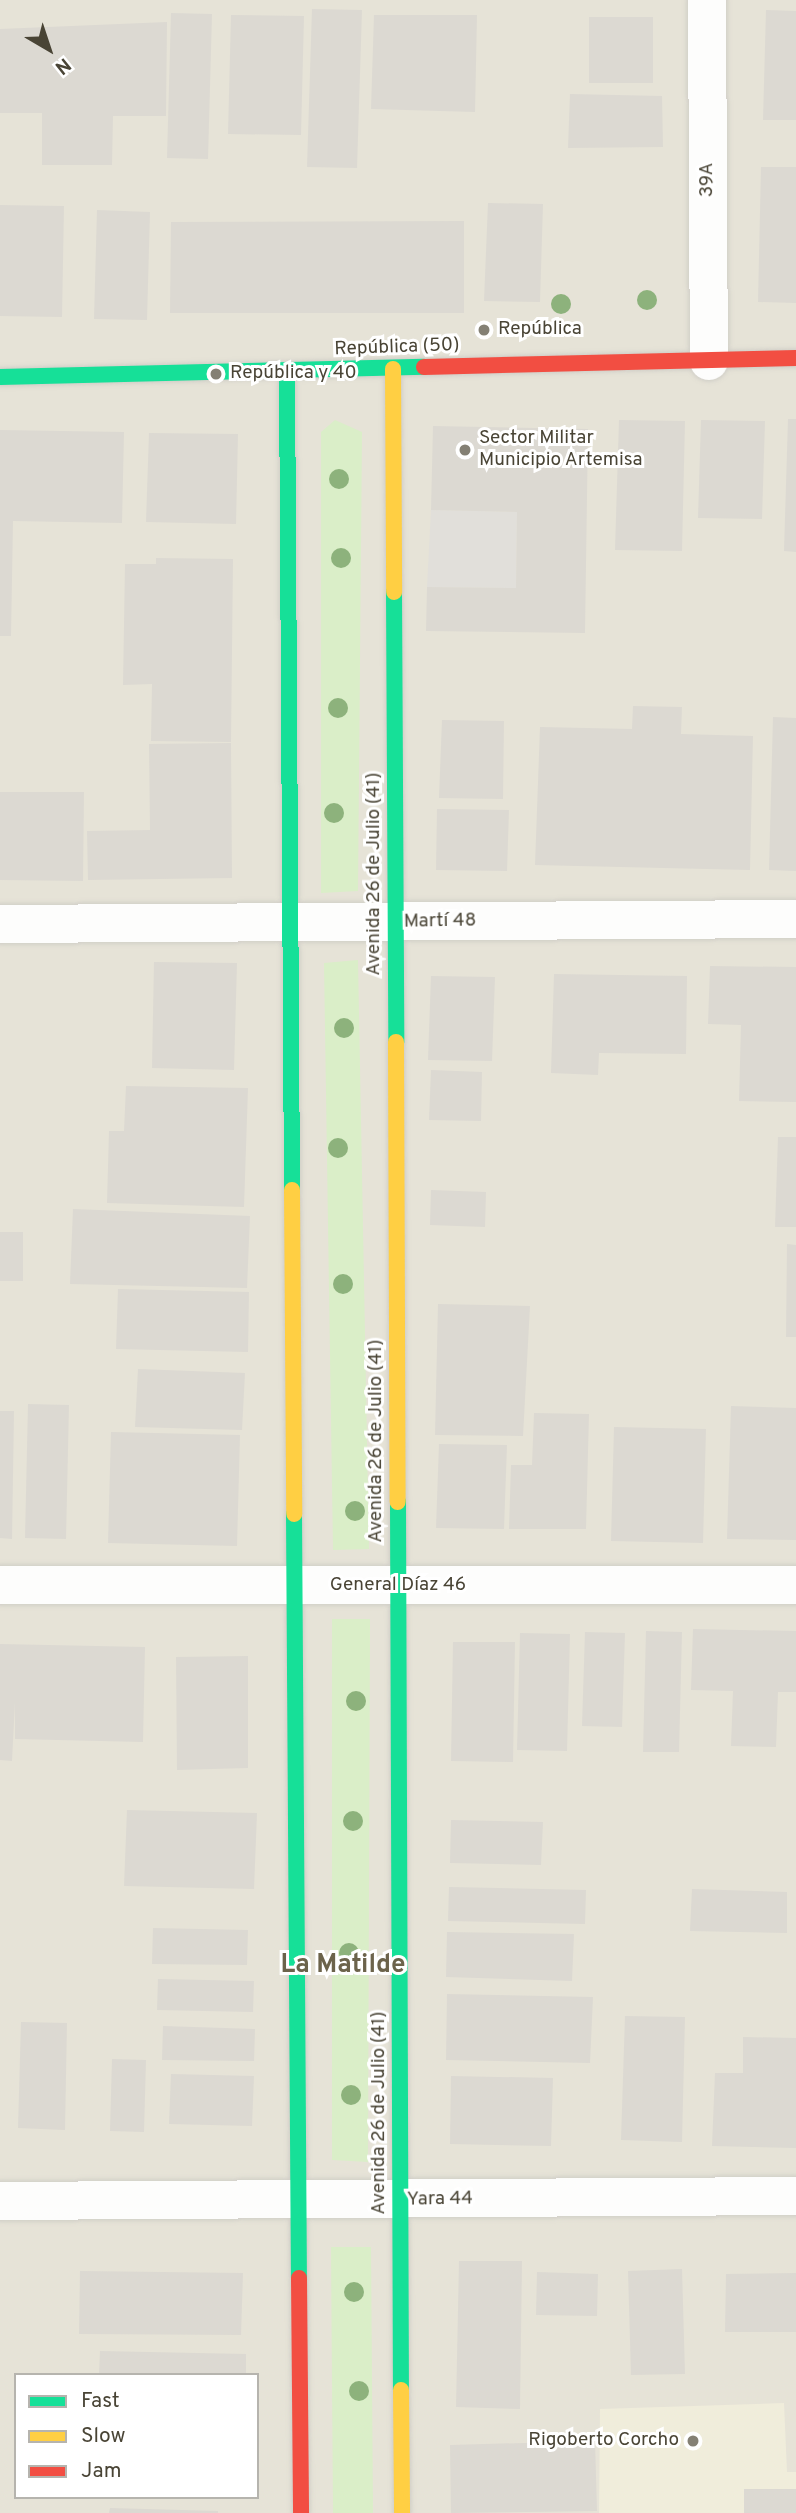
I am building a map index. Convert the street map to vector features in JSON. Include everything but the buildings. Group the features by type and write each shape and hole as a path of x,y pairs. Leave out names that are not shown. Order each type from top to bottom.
{"main road":[{"name":"República (50)","path":"0,377 796,358"},
{"name":"Avenida 26 de Julio (41)","path":"393,369 402,2513"},
{"path":"288,372 301,2513"}],"street":[{"name":"39A","path":"707,0 709,361"},
{"name":"Martí 48","path":"0,925 796,919"},
{"name":"General Díaz 46","path":"0,1585 796,1585"},
{"name":"Yara 44","path":"0,2201 796,2196"}],"shaded area":[{"path":"0,0 796,0 796,2513 0,2513"},
{"path":"431,510 517,512 516,588 427,587"},
{"name":"Rigoberto Corcho","path":"784,2403 787,2472 796,2472 796,2513 599,2513 600,2409"}],"green space":[{"path":"335,420 362,432 358,891 321,893 321,432"},
{"path":"358,960 369,1549 333,1550 324,963"},
{"path":"332,1619 370,1619 368,2162 332,2160"},
{"path":"331,2247 371,2247 373,2513 333,2513"}],"traffic: fast":[{"path":"0,377 424,367"},
{"path":"287,372 292,1190"},
{"path":"394,592 396,1042"},
{"path":"398,1502 401,2390"},
{"path":"294,1514 299,2278"}],"traffic: slow":[{"path":"393,369 394,592"},
{"path":"396,1042 398,1502"},
{"path":"292,1190 294,1514"},
{"path":"401,2390 402,2513"}],"traffic: jam":[{"path":"424,367 796,358"},
{"path":"299,2278 301,2513"}],"place":[{"name":"República","path":"484,330"},
{"name":"República y 40","path":"216,374"},
{"name":"Sector Militar Municipio Artemisa","path":"465,450"},
{"name":"Rigoberto Corcho","path":"693,2441"}],"district":[{"name":"La Matilde","path":"343,1966"}]}
